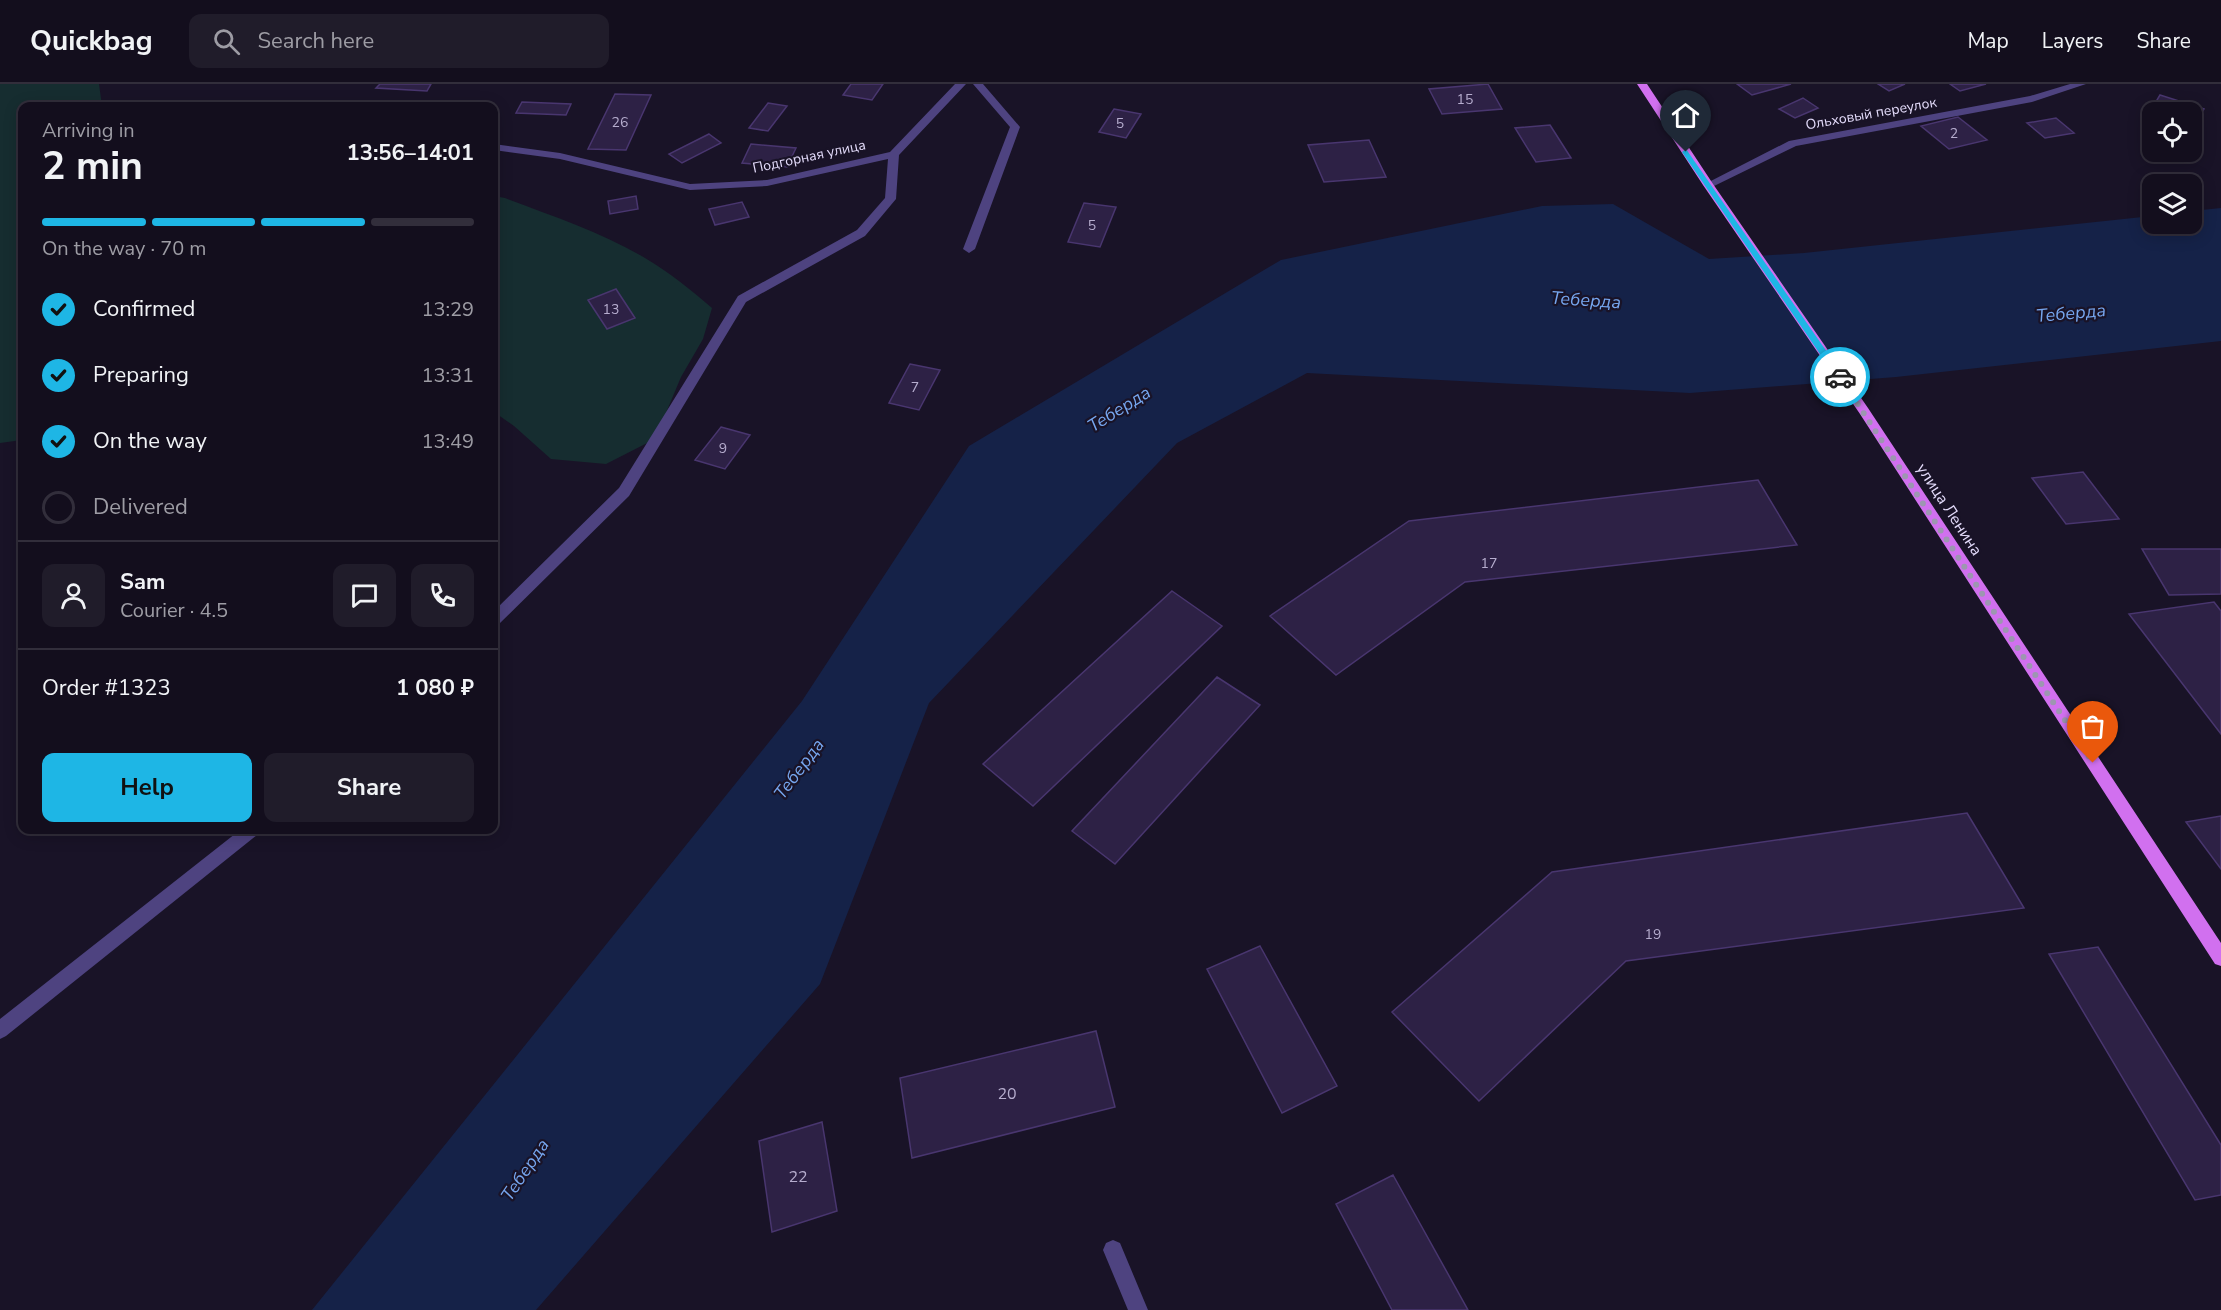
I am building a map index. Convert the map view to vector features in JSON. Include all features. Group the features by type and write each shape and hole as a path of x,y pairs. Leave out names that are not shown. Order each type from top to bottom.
{"main road":[{"name":"улица Ленина","path":"1642,84 1733,222 1864,411 2221,958"}],"street":[{"path":"498,616 624,492 742,299 861,233 890,199 894,154 961,84"},
{"path":"969,249 1015,127 978,84"},
{"name":"Ольховый переулок","path":"1708,185 1793,143 2032,99 2081,84"},
{"name":"Подгорная улица","path":"498,148 560,156 690,187 767,183 894,154"},
{"path":"0,1030 246,834"},
{"path":"1113,1250 1138,1310"}],"green space":[{"path":"0,84 99,84 101,102 18,102 18,441 0,443"},
{"path":"498,197 612,240 654,263 712,308 703,339 681,377 655,439 606,464 551,459 498,415"}],"water":[{"name":"Теберда","path":"1613,204 1709,259 1804,253 2142,217 2142,234 2202,234 2202,210 2221,208 2221,341 1896,377 1690,393 1307,373 1177,443 929,703 820,984 536,1310 312,1310 802,701 969,446 1281,260 1542,206"}],"building":[{"path":"380,84 431,84 427,91 376,88"},
{"path":"851,84 883,84 872,100 843,95"},
{"path":"1488,84 1502,109 1442,114 1429,89"},
{"path":"1737,84 1791,84 1752,95"},
{"path":"1878,84 1905,84 1889,91"},
{"path":"1950,84 1986,84 1960,91"},
{"path":"615,94 651,95 626,150 588,149"},
{"path":"2160,95 2182,102 2156,102"},
{"path":"1803,98 1818,108 1795,118 1779,109"},
{"path":"522,102 571,104 566,115 516,113"},
{"path":"768,103 787,106 768,131 749,128"},
{"path":"1114,109 1141,114 1126,138 1099,132"},
{"path":"1958,117 1987,140 1949,149 1921,126"},
{"path":"2056,118 2074,133 2045,138 2027,123"},
{"path":"1550,125 1571,158 1536,162 1515,128"},
{"path":"709,134 721,143 682,163 669,154"},
{"path":"1369,140 1386,177 1324,182 1308,145"},
{"path":"751,144 796,148 787,167 742,163"},
{"path":"636,196 638,209 610,214 608,201"},
{"path":"742,202 749,217 715,225 709,209"},
{"path":"1084,203 1116,207 1100,247 1068,242"},
{"path":"616,289 635,318 607,329 588,300"},
{"path":"910,364 940,370 919,410 889,403"},
{"path":"721,427 750,435 725,469 695,460"},
{"path":"2083,472 2119,519 2066,524 2032,478"},
{"path":"1758,480 1797,545 1465,582 1336,675 1270,616 1409,521"},
{"path":"2142,549 2221,549 2221,594 2169,595"},
{"path":"1172,591 1222,626 1033,806 983,764"},
{"path":"2214,602 2221,611 2221,734 2129,614"},
{"path":"1217,677 1260,705 1115,864 1072,831"},
{"path":"1967,813 2024,908 1626,961 1479,1101 1392,1012 1552,872"},
{"path":"2221,816 2221,869 2186,822"},
{"path":"1260,946 1337,1086 1282,1113 1207,969"},
{"path":"2098,947 2221,1145 2221,1195 2195,1200 2049,954"},
{"path":"1096,1031 1115,1107 912,1158 900,1078"},
{"path":"822,1122 837,1211 772,1232 759,1141"},
{"path":"1393,1175 1468,1310 1392,1310 1336,1204"}],"way so far":[{"path":"1840,377 2093,763"}],"route":[{"path":"1686,152 1840,377"}]}
